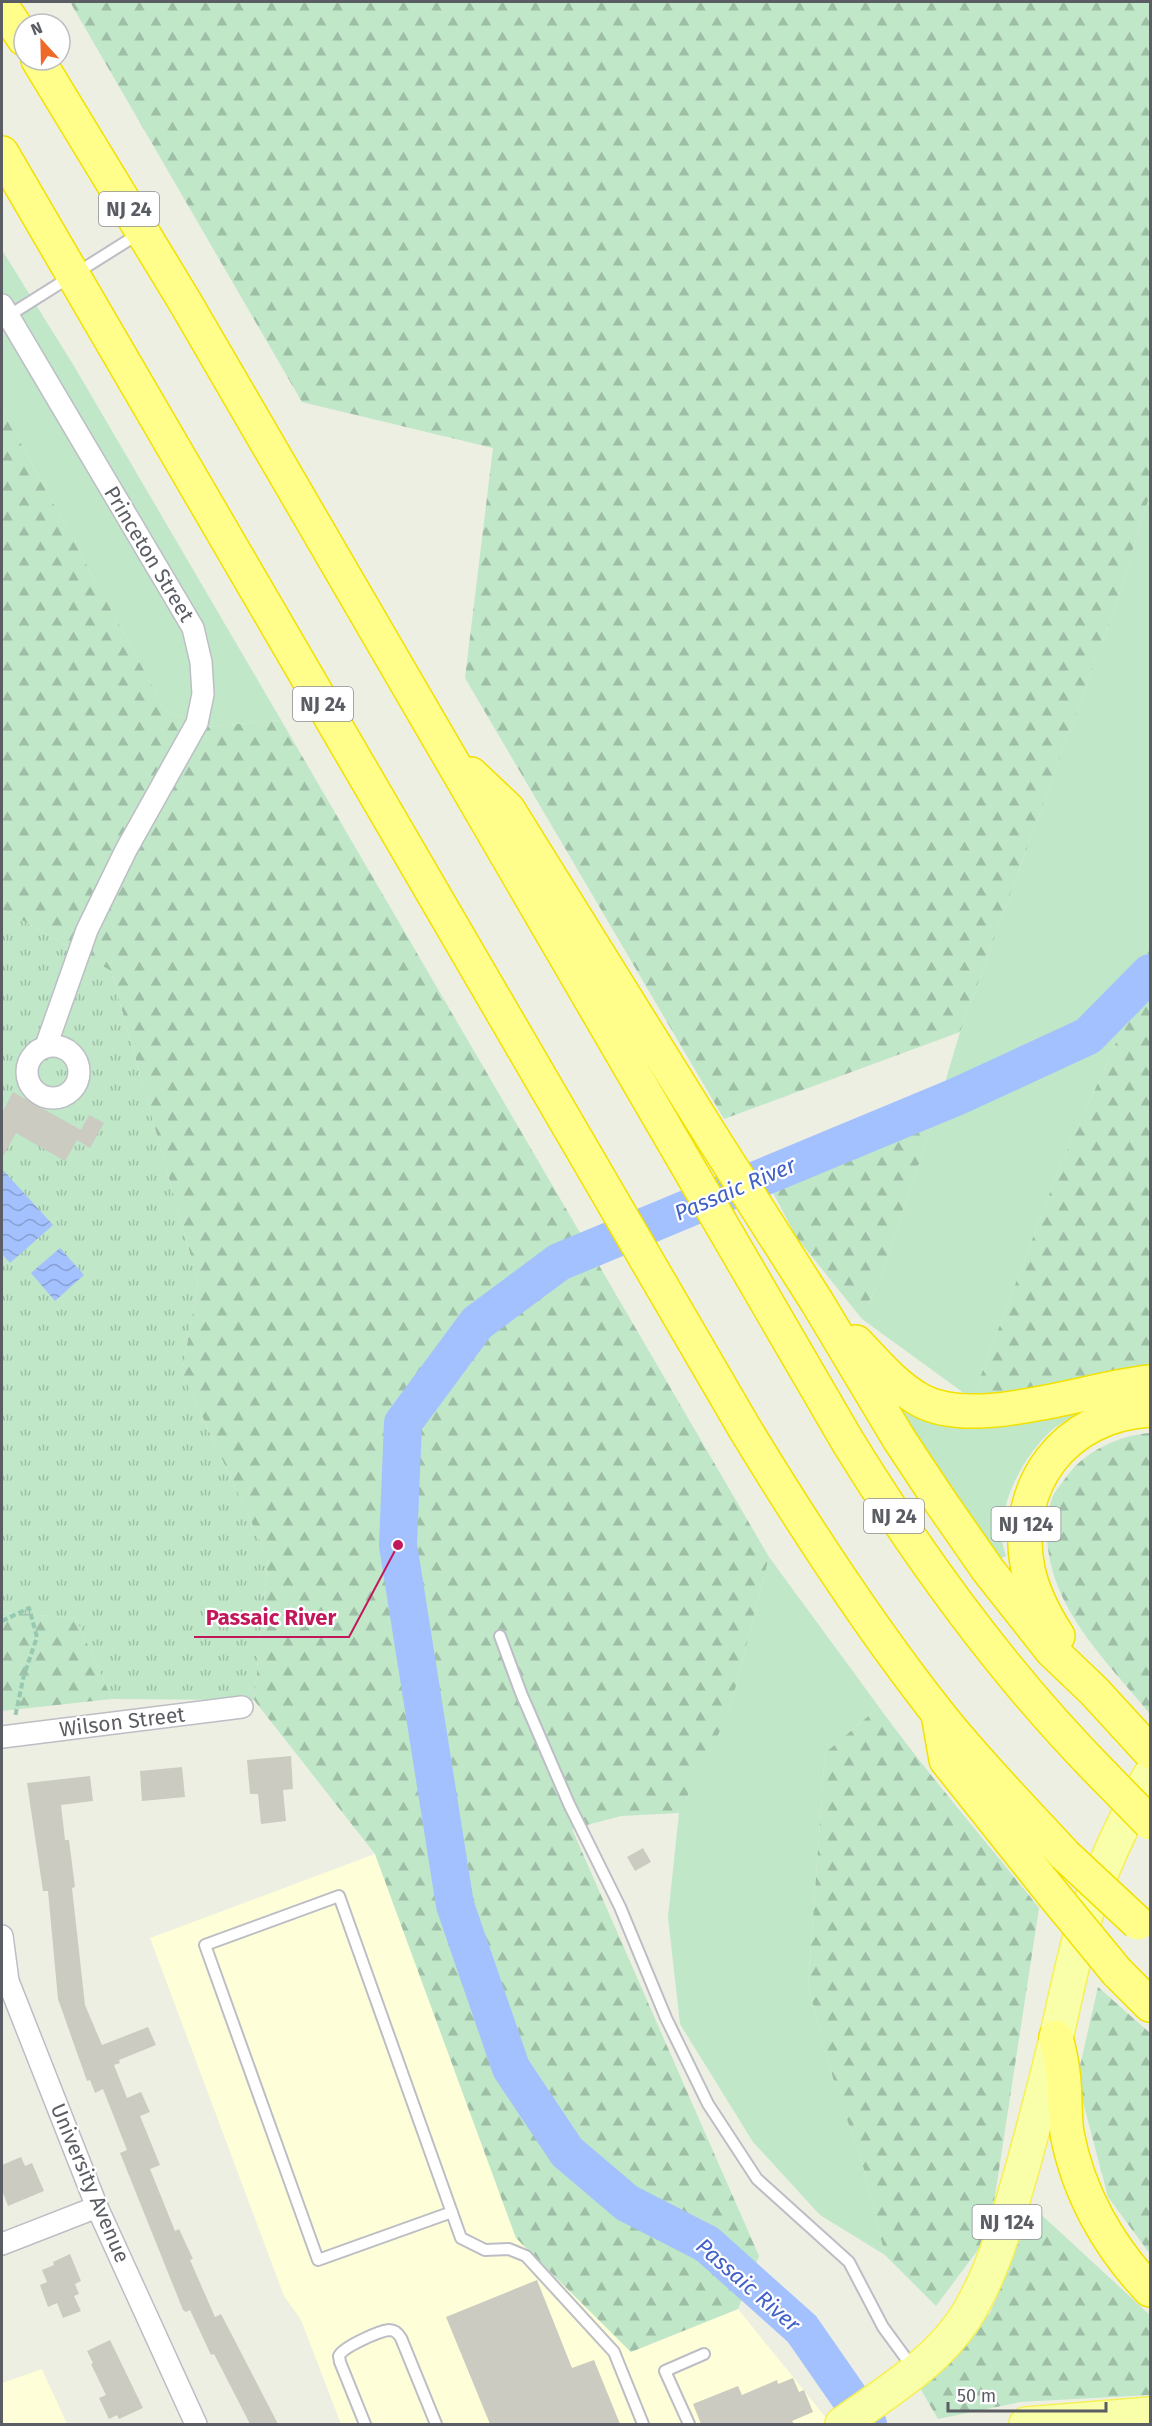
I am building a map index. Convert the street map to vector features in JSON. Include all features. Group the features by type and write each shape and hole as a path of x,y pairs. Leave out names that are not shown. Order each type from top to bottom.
{"highway":[{"path":"2,6 12,21"},
{"name":"NJ 24","path":"45,72 143,231 888,1507 1004,1664 1062,1734 1150,1823"},
{"name":"NJ 24","path":"2,153 652,1270 805,1527 870,1622 938,1714 1065,1855 1144,1928"},
{"path":"444,748 508,809 817,1302 899,1439 988,1570 1052,1651 1094,1691"},
{"path":"817,1302 893,1380 921,1401 942,1409 960,1412 1004,1409 1150,1382"},
{"name":"NJ 124","path":"1140,1741 1094,1691 1053,1629 1038,1601 1028,1571 1025,1549 1026,1516 1035,1487 1043,1471 1066,1442 1108,1418 1150,1410"},
{"path":"938,1714 945,1760 1117,1972 1150,2005"},
{"path":"1056,2037 1064,2075 1068,2134 1079,2177 1100,2223 1114,2246 1150,2290"}],"main road":[{"name":"NJ 124","path":"842,2424 909,2375 936,2352 964,2318 1003,2236 1056,2037 1075,1953 1089,1907 1106,1862 1150,1775"},
{"path":"1026,2424 1150,2414"}],"street":[{"name":"Princeton Street","path":"5,311 193,628 202,673 203,694 196,723 126,850 87,930 46,1046"},
{"name":"Wilson Street","path":"9,1736 242,1707"},
{"name":"University Avenue","path":"2,1936 5,1983 97,2207 196,2424"},
{"path":"2,2244 97,2207"}],"lane":[{"path":"5,311 143,231"},
{"path":"500,1636 521,1694 565,1794 620,1907 666,2018 708,2104 757,2178 849,2262 909,2375"},
{"path":"452,2212 318,2260 205,1945 339,1896 452,2212 461,2238 484,2250 509,2249 526,2256 614,2352 643,2424"},
{"path":"365,2424 339,2355 346,2347 389,2330 398,2333 401,2338 436,2424"},
{"path":"689,2424 665,2371 704,2354"}],"path":[{"path":"2,1621 29,1608 37,1637 24,1675 9,1736"}],"shaded area":[{"path":"375,1854 516,2238 631,2352 738,2309 831,2424 341,2424 301,2320 284,2296 150,1938"},
{"path":"42,2369 67,2424 2,2424 2,2383"}],"green space":[{"path":"70,2 1150,2 1150,494 1115,607 960,1032 724,1119 465,678 493,448 302,402"},
{"path":"2,250 74,366 281,720 207,727 166,711 2,409"},
{"path":"2,409 166,711 207,727 281,720 769,1557 729,1713 679,1813 621,1816 572,1829 759,2256 738,2309 631,2352 516,2238 375,1854 254,1700 268,1558 182,1373 198,1282 111,971 2,909"},
{"path":"1150,494 1150,947 1114,1048 1060,1166 972,1399 862,1319 882,1273 935,1116 960,1032 1115,607"},
{"path":"2,909 111,971 198,1282 182,1373 268,1558 254,1700 112,1699 76,1618 2,1612"},
{"path":"1150,947 1150,1365 972,1399 1060,1166 1114,1048"},
{"path":"935,1116 882,1273 862,1319 797,1238 772,1191"},
{"path":"896,1404 1086,1411 1053,1429 1024,1464 1005,1508 1002,1538 1006,1556 1001,1558 943,1478"},
{"path":"1150,1433 1150,1714 1099,1653 1069,1610 1050,1561 1047,1535 1048,1514 1052,1498 1083,1459 1115,1441"},
{"path":"769,1557 879,1707 825,1753 808,1987 836,2089 861,2158 885,2255 820,2215 753,2142 680,2024 668,1917 679,1813 729,1713"},
{"path":"2,1612 76,1618 112,1699 2,1711"},
{"path":"879,1707 1039,1908 989,2235 936,2306 885,2255 861,2158 836,2089 808,1987 825,1753"},
{"path":"1098,1987 1150,2033 1150,2254 1108,2197 1077,2079"},
{"path":"1033,2207 1150,2315 1150,2395 1020,2402 938,2419 920,2388 990,2313"}],"water":[{"path":"2,1169 53,1225 10,1263 2,1254"},
{"path":"60,1248 84,1275 55,1301 31,1273"}],"building":[{"path":"13,1092 81,1130 89,1115 104,1123 90,1148 77,1140 65,1161 16,1133 2,1158 2,1113"},
{"path":"291,1756 293,1789 283,1790 286,1821 261,1824 258,1794 250,1794 247,1760"},
{"path":"182,1767 185,1797 142,1801 140,1771"},
{"path":"90,1776 93,1801 61,1805 65,1840 69,1840 75,1887 72,1888 85,2005 102,2045 148,2027 156,2045 119,2060 120,2063 114,2065 127,2098 141,2092 150,2112 140,2116 160,2165 150,2169 175,2231 179,2229 193,2259 190,2260 215,2317 221,2314 278,2424 250,2424 214,2354 211,2355 190,2310 186,2312 183,2310 120,2153 127,2150 103,2089 95,2093 90,2080 87,2081 58,1999 48,1891 43,1891 27,1783"},
{"path":"643,1848 651,1862 635,1871 627,1857"},
{"path":"21,2157 25,2166 32,2163 44,2191 8,2206 2,2190 2,2165"},
{"path":"70,2254 81,2281 75,2284 79,2294 74,2296 81,2311 63,2318 57,2303 48,2307 40,2285 47,2282 42,2270"},
{"path":"537,2280 572,2368 594,2360 620,2424 490,2424 446,2317"},
{"path":"110,2340 143,2408 119,2419 117,2415 109,2419 99,2398 106,2395 87,2351"},
{"path":"793,2378 799,2392 804,2390 813,2412 792,2421 794,2424 701,2424 693,2404 738,2386 742,2395 777,2380 778,2384"}],"waterway":[{"name":"Passaic River","path":"868,2424 802,2329 707,2244 627,2203 567,2152 511,2068 455,1905 398,1545 403,1423 477,1323 559,1262 958,1096 1088,1036 1150,973"}],"place":[{"name":"Passaic River","path":"398,1545"}]}
